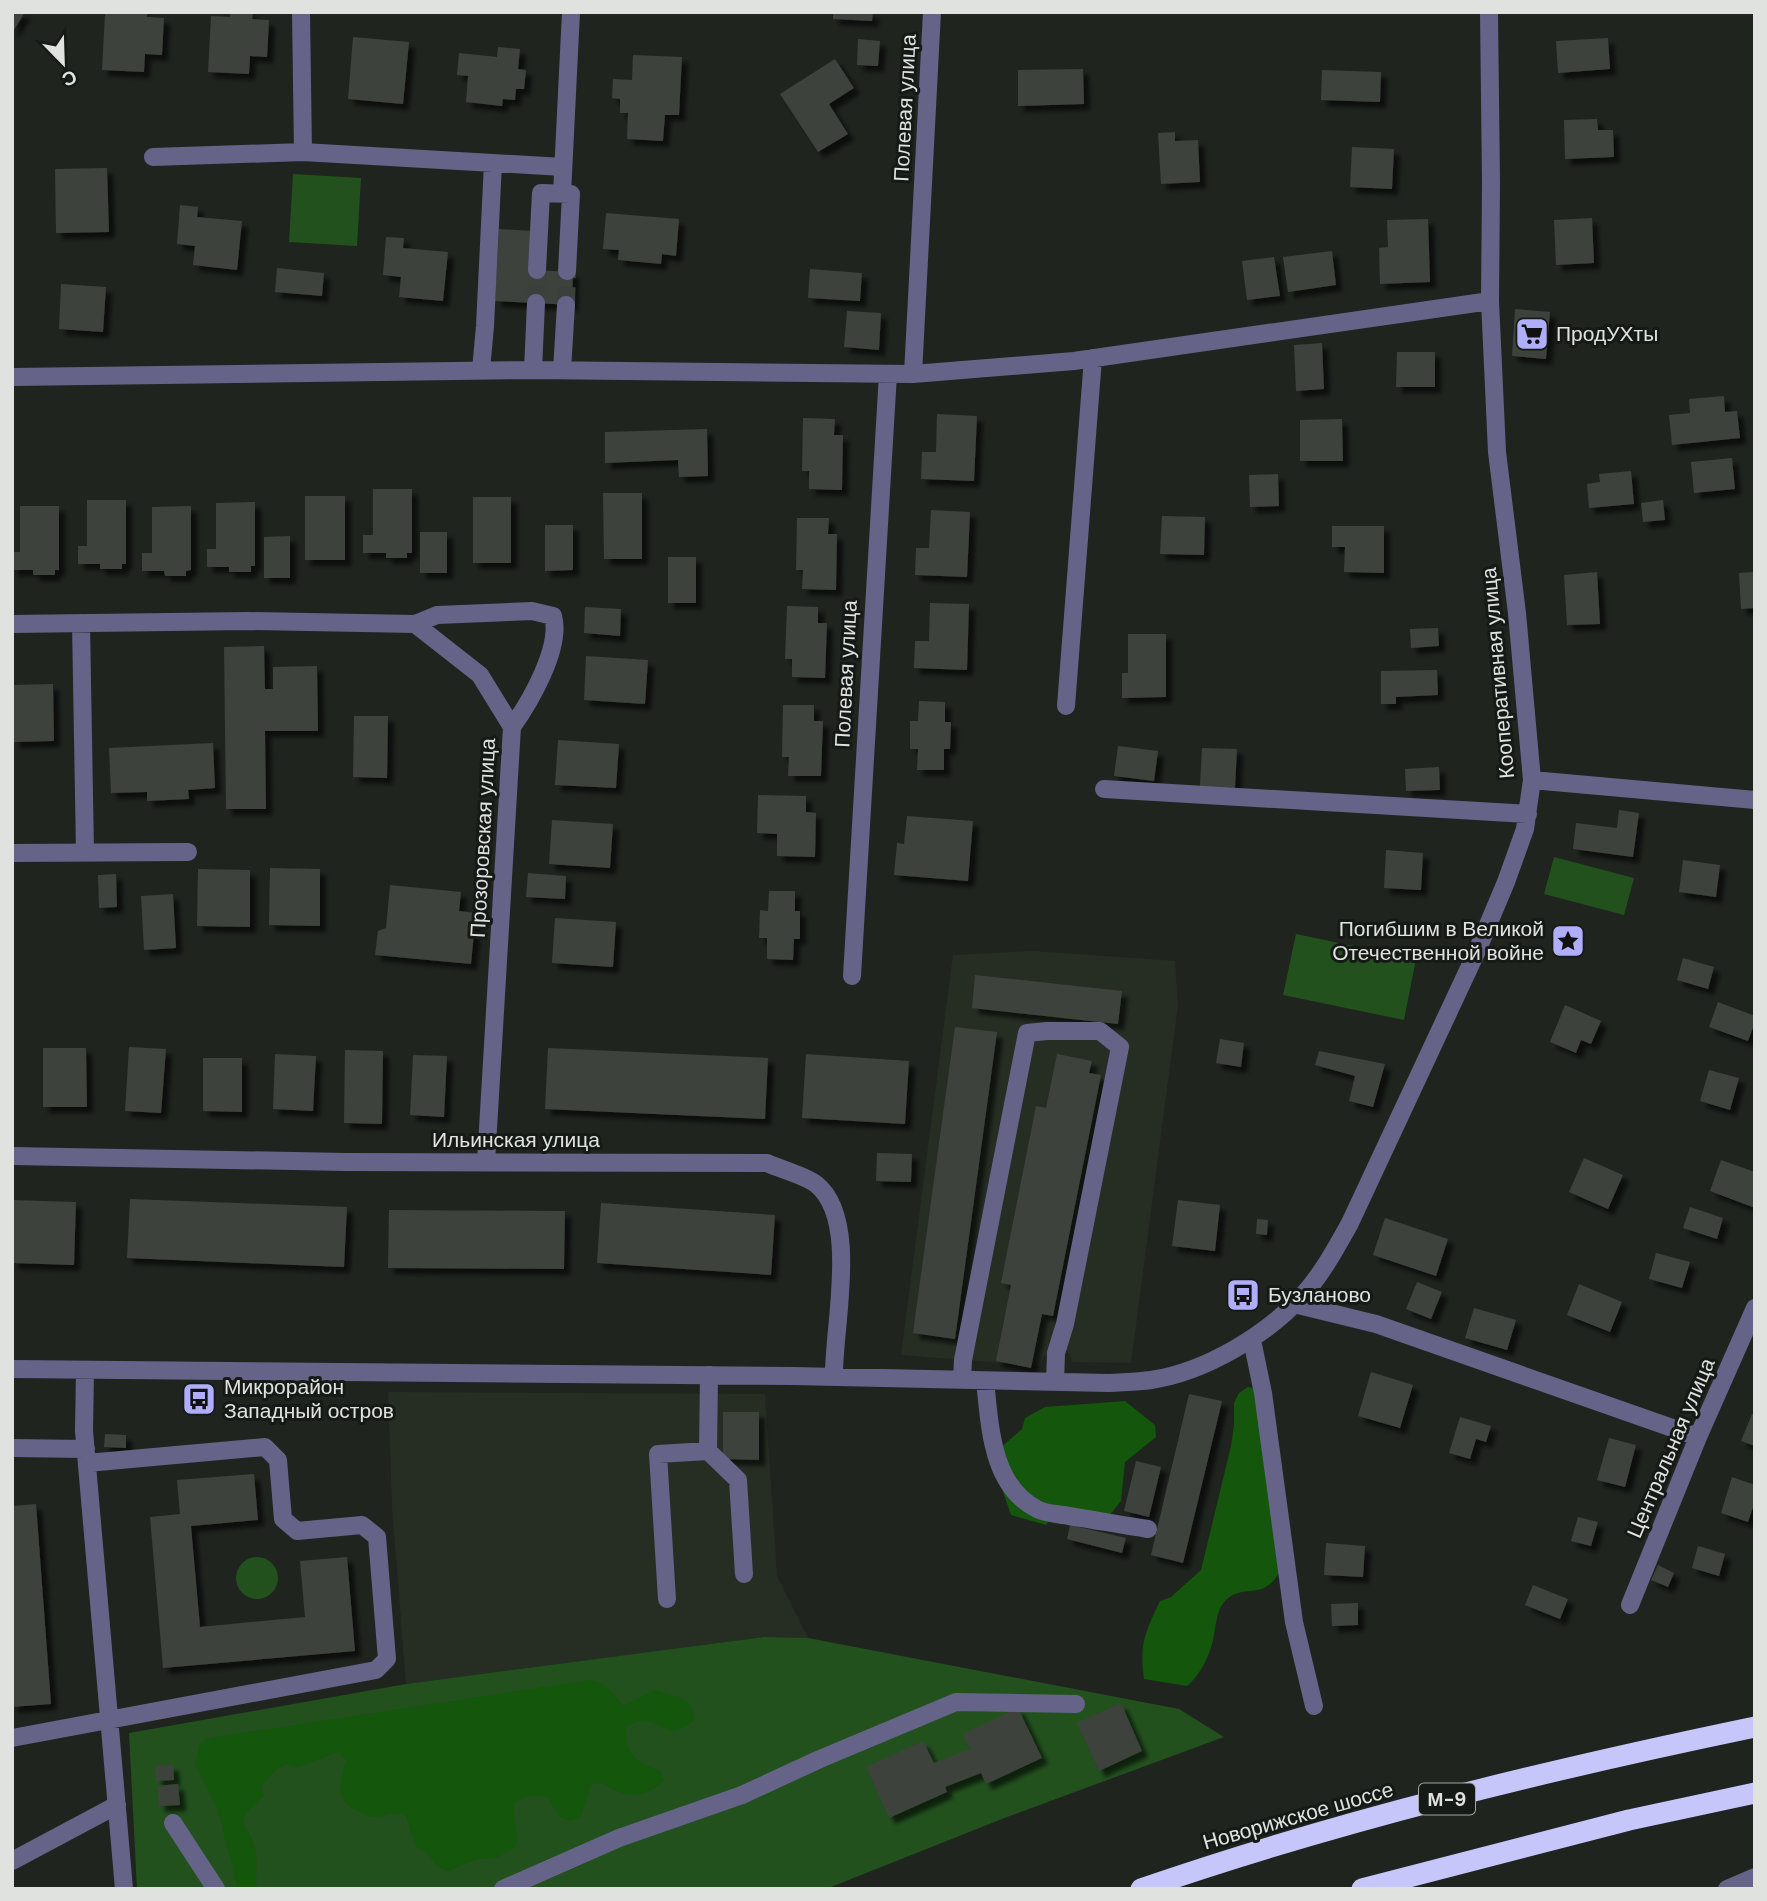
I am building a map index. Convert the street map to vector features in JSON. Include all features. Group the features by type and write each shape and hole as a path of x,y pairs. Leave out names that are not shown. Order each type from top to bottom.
{"highway":[{"name":"Новорижское шоссе","path":"1141,1889 1341,1827 1612,1757 1755,1727"},
{"path":"1362,1889 1629,1820 1755,1793"}],"street":[{"path":"301,12 303,152"},
{"path":"567,271 567,194 563,167 571,12"},
{"name":"Полевая улица","path":"913,374 932,12"},
{"name":"Кооперативная улица","path":"12,1369 709,1375 1109,1383 1153,1380 1189,1370 1252,1340 1294,1304 1329,1260 1350,1223 1477,951 1519,848 1528,814 1532,780 1517,614 1497,452 1490,301 1489,12"},
{"path":"153,157 303,152 563,167"},
{"path":"481,370 493,163"},
{"path":"537,270 541,193 567,194"},
{"path":"12,377 481,370 913,374 1093,358 1490,301"},
{"path":"533,370 536,303"},
{"path":"562,370 566,305"},
{"path":"1066,706 1093,358"},
{"name":"Полевая улица","path":"852,976 888,374"},
{"path":"12,624 248,621 415,624 437,615 532,611 553,616 557,629 551,650 528,705 512,727"},
{"path":"81,623 85,852"},
{"name":"Прозоровская улица","path":"415,624 480,675 512,727 486,1163"},
{"path":"1532,780 1755,800"},
{"path":"1104,789 1528,814"},
{"path":"12,853 188,852"},
{"path":"962,1380 963,1360 1027,1033 1101,1031 1120,1047 1065,1324 1056,1353 1055,1382"},
{"name":"Ильинская улица","path":"12,1156 486,1163 766,1163 816,1184 833,1206 841,1240 834,1377"},
{"path":"1294,1304 1376,1324 1698,1437"},
{"name":"Центральная улица","path":"1630,1605 1698,1437 1755,1308"},
{"path":"1252,1340 1263,1393 1294,1622 1314,1706"},
{"path":"85,1370 87,1456 124,1889"},
{"path":"709,1375 708,1451 738,1480 744,1574"},
{"path":"985,1381 991,1433 998,1461 1006,1479 1023,1500 1039,1511 1149,1530"},
{"path":"12,1448 87,1456 265,1447 278,1460 283,1519 297,1531 362,1525 377,1537 387,1659 376,1670 12,1738"},
{"path":"667,1599 657,1454 708,1451"},
{"path":"503,1889 619,1838 742,1796 820,1759 956,1702 1076,1704"},
{"path":"12,1861 117,1805"},
{"path":"173,1823 216,1889"},
{"path":"1727,1889 1755,1877"}],"shaded area":[{"path":"1033,951 1175,961 1178,1005 1131,1363 1073,1362 1067,1350 1044,1356 1040,1366 901,1355 953,955"},
{"path":"388,1392 765,1394 777,1576 808,1638 764,1637 406,1684 392,1506"}],"green space":[{"path":"293,174 361,178 357,246 289,242"},
{"path":"1554,857 1634,878 1624,915 1544,894"},
{"path":"1296,934 1416,959 1404,1020 1283,995"},
{"path":"1248,1387 1258,1389 1280,1571 1267,1587 1239,1593 1225,1601 1218,1616 1208,1655 1187,1686 1144,1679 1144,1639 1160,1601 1171,1597 1201,1570 1231,1446 1234,1403 1239,1393"},
{"path":"1125,1401 1155,1425 1156,1437 1125,1462 1121,1501 1109,1516 1052,1517 1046,1525 1011,1515 999,1480 999,1449 1022,1429 1025,1418 1045,1407"},
{"path":"257,1557 272,1563 278,1578 272,1593 257,1599 242,1593 236,1578 242,1563"},
{"path":"764,1637 808,1638 1179,1709 1224,1737 1007,1817 826,1889 137,1889 129,1733 406,1684"},
{"path":"590,1680 605,1686 623,1706 655,1690 676,1696 691,1707 694,1721 675,1732 644,1721 626,1728 630,1752 639,1761 660,1771 664,1781 647,1792 633,1795 619,1792 602,1783 591,1785 581,1817 570,1821 560,1817 547,1797 522,1799 514,1803 516,1846 497,1858 477,1859 448,1871 416,1847 406,1816 393,1813 371,1817 347,1804 340,1793 346,1760 339,1752 297,1767 286,1764 277,1769 261,1786 264,1796 244,1819 256,1854 257,1889 238,1889 218,1810 195,1764 200,1744 209,1738"}],"building":[{"path":"12,12 25,12 12,33"},
{"path":"147,12 147,17 164,18 162,55 145,54 144,72 102,70 105,14"},
{"path":"230,12 253,12 252,19 269,20 267,57 250,56 249,74 208,72 211,16 230,17"},
{"path":"833,12 873,12 872,21 833,19"},
{"path":"353,37 409,42 403,104 348,99"},
{"path":"1608,38 1610,69 1558,73 1556,41"},
{"path":"858,39 880,41 878,66 857,65"},
{"path":"498,47 520,49 518,69 526,70 524,89 516,89 515,100 503,99 502,106 466,102 468,76 457,75 459,53 497,57"},
{"path":"633,55 682,57 679,115 665,115 663,141 627,139 628,113 620,113 620,99 612,98 613,79 632,80"},
{"path":"835,59 854,88 829,104 848,134 818,152 780,94"},
{"path":"1083,69 1084,104 1018,106 1018,70"},
{"path":"1322,70 1381,72 1380,102 1321,100"},
{"path":"1597,119 1598,130 1613,130 1614,157 1565,159 1564,120"},
{"path":"1175,132 1175,141 1198,140 1200,182 1161,184 1158,133"},
{"path":"1352,147 1394,149 1392,189 1350,187"},
{"path":"107,168 109,232 56,233 55,169"},
{"path":"180,205 198,207 197,217 242,221 237,270 193,265 195,246 177,244"},
{"path":"606,213 679,219 676,256 662,254 661,264 618,260 619,250 603,249"},
{"path":"1592,218 1594,263 1556,265 1554,220"},
{"path":"1428,219 1430,282 1380,284 1379,248 1388,247 1387,220"},
{"path":"499,229 534,231 532,270 573,272 572,305 495,301"},
{"path":"386,237 404,238 403,248 448,252 443,301 399,297 401,277 383,275"},
{"path":"1332,251 1336,285 1288,292 1283,257"},
{"path":"1274,257 1280,296 1247,300 1242,261"},
{"path":"277,268 324,273 322,296 275,292"},
{"path":"810,269 862,273 860,301 808,298"},
{"path":"61,284 106,287 103,332 59,329"},
{"path":"1515,309 1550,312 1546,359 1512,356"},
{"path":"847,311 881,313 879,350 844,347"},
{"path":"1322,343 1324,389 1296,391 1294,345"},
{"path":"1397,352 1435,352 1435,387 1396,387"},
{"path":"1724,396 1725,412 1737,411 1740,438 1672,445 1669,415 1690,413 1689,399"},
{"path":"937,414 977,416 974,481 921,479 922,452 936,452"},
{"path":"803,418 835,419 834,435 843,435 842,490 809,489 809,471 802,471"},
{"path":"1342,419 1343,461 1300,461 1300,420"},
{"path":"707,429 708,476 679,477 678,460 605,463 605,432"},
{"path":"1732,458 1735,489 1694,493 1691,462"},
{"path":"1631,471 1634,504 1589,508 1587,484 1600,482 1599,474"},
{"path":"1278,474 1279,506 1250,507 1249,475"},
{"path":"373,489 412,489 412,553 407,553 407,558 386,558 386,553 363,553 363,535 373,535"},
{"path":"603,493 642,493 642,559 604,559"},
{"path":"305,496 345,496 345,560 305,560"},
{"path":"473,497 511,497 511,563 473,563"},
{"path":"87,500 126,500 126,564 122,564 122,569 100,569 100,564 78,564 78,546 87,546"},
{"path":"1663,500 1665,520 1643,522 1641,503"},
{"path":"255,502 255,566 251,566 251,572 229,572 229,567 207,567 207,549 216,549 216,503"},
{"path":"20,506 59,506 59,570 55,570 55,575 33,575 33,570 12,570 12,552 20,552"},
{"path":"191,506 191,570 186,571 186,576 165,576 164,571 142,571 142,553 152,553 152,507"},
{"path":"931,510 970,512 967,577 915,575 916,548 929,548"},
{"path":"1162,516 1205,517 1204,555 1160,554"},
{"path":"797,518 829,518 828,534 837,534 836,590 802,589 803,570 796,570"},
{"path":"545,525 573,525 573,570 545,571"},
{"path":"1332,526 1384,526 1384,573 1344,572 1345,547 1332,547"},
{"path":"420,532 447,532 447,573 420,573"},
{"path":"290,536 290,578 264,578 264,537"},
{"path":"668,557 696,557 696,603 668,603"},
{"path":"1597,572 1600,624 1567,625 1564,575"},
{"path":"1755,572 1755,608 1741,609 1739,573"},
{"path":"930,603 969,604 967,670 914,668 915,641 929,641"},
{"path":"787,606 818,607 818,623 827,623 825,678 792,677 792,659 785,659"},
{"path":"585,607 621,609 620,636 584,633"},
{"path":"1438,628 1439,646 1411,648 1410,629"},
{"path":"1128,634 1166,634 1166,697 1122,698 1122,673 1128,673"},
{"path":"264,646 265,689 273,689 273,667 317,666 318,731 265,731 266,809 226,809 224,647"},
{"path":"586,656 648,660 645,704 584,700"},
{"path":"1437,670 1438,695 1396,697 1396,704 1381,704 1381,671"},
{"path":"53,684 54,741 14,742 13,685"},
{"path":"919,701 945,702 945,722 951,722 950,749 944,749 944,770 917,770 918,749 910,749 910,721 918,721"},
{"path":"783,705 814,705 814,721 823,721 821,776 788,776 789,757 782,757"},
{"path":"354,716 388,716 387,778 353,777"},
{"path":"558,740 619,744 616,788 555,785"},
{"path":"213,743 215,788 188,790 189,799 147,801 147,792 111,793 109,748"},
{"path":"1118,746 1158,751 1154,781 1114,776"},
{"path":"1202,748 1237,749 1235,788 1200,786"},
{"path":"1439,767 1440,790 1406,791 1405,769"},
{"path":"758,795 806,796 806,812 816,813 815,857 777,856 777,834 757,833"},
{"path":"1619,810 1639,813 1633,857 1573,849 1576,823 1617,828"},
{"path":"907,816 973,821 968,881 894,875 897,843 904,844"},
{"path":"552,820 613,824 610,868 549,864"},
{"path":"1386,850 1423,853 1421,890 1384,888"},
{"path":"1683,860 1720,865 1716,897 1679,892"},
{"path":"270,868 320,869 320,926 269,925"},
{"path":"198,869 250,870 250,927 197,926"},
{"path":"528,873 566,876 565,899 526,897"},
{"path":"116,874 117,907 99,908 98,875"},
{"path":"390,885 461,892 459,911 476,913 471,964 375,955 378,931 386,928"},
{"path":"769,891 795,891 795,911 800,911 800,939 794,939 793,960 767,959 767,938 759,938 760,910 768,911"},
{"path":"173,894 176,948 144,950 141,896"},
{"path":"555,918 616,922 613,967 552,963"},
{"path":"1683,958 1714,967 1708,989 1677,980"},
{"path":"975,975 1122,991 1118,1024 972,1008"},
{"path":"1718,1002 1755,1016 1748,1041 1709,1027"},
{"path":"1565,1005 1601,1021 1591,1044 1581,1040 1576,1053 1550,1042"},
{"path":"955,1027 997,1032 955,1339 913,1333"},
{"path":"1220,1039 1244,1043 1241,1067 1216,1063"},
{"path":"129,1047 166,1049 161,1113 125,1111"},
{"path":"43,1048 86,1048 87,1107 43,1107"},
{"path":"548,1048 768,1058 765,1119 545,1109"},
{"path":"345,1050 383,1051 382,1124 344,1123"},
{"path":"1319,1051 1385,1064 1373,1107 1349,1101 1355,1076 1315,1065"},
{"path":"275,1054 316,1056 313,1111 273,1109"},
{"path":"806,1054 909,1061 905,1124 802,1118"},
{"path":"1057,1054 1092,1061 1089,1073 1101,1075 1053,1316 1042,1314 1031,1368 996,1361 1011,1285 1001,1283 1036,1106 1046,1108"},
{"path":"413,1055 447,1056 444,1117 410,1115"},
{"path":"203,1058 242,1058 242,1112 203,1111"},
{"path":"1709,1070 1739,1078 1730,1110 1700,1101"},
{"path":"877,1153 912,1154 911,1182 876,1181"},
{"path":"1584,1158 1623,1175 1608,1209 1569,1192"},
{"path":"1721,1160 1755,1172 1755,1208 1710,1191"},
{"path":"130,1199 347,1207 344,1267 127,1258"},
{"path":"12,1200 76,1202 74,1265 12,1263"},
{"path":"1178,1200 1220,1205 1215,1251 1172,1246"},
{"path":"601,1203 775,1215 771,1275 597,1263"},
{"path":"1690,1207 1723,1218 1717,1239 1683,1228"},
{"path":"389,1210 565,1211 564,1269 388,1268"},
{"path":"1385,1218 1448,1239 1436,1276 1373,1255"},
{"path":"1257,1219 1268,1220 1267,1235 1256,1234"},
{"path":"1656,1253 1690,1262 1682,1288 1649,1279"},
{"path":"1417,1282 1442,1292 1431,1319 1406,1309"},
{"path":"1579,1284 1622,1302 1610,1332 1567,1315"},
{"path":"1474,1308 1516,1320 1507,1350 1465,1338"},
{"path":"1371,1372 1413,1385 1400,1428 1358,1416"},
{"path":"1189,1394 1222,1401 1183,1563 1151,1555"},
{"path":"723,1412 759,1412 759,1460 723,1459"},
{"path":"1752,1414 1755,1415 1755,1446 1741,1441"},
{"path":"1460,1417 1491,1426 1486,1442 1476,1439 1470,1459 1449,1453"},
{"path":"105,1434 126,1435 126,1448 104,1447"},
{"path":"1609,1438 1636,1445 1625,1487 1597,1480"},
{"path":"1136,1461 1161,1467 1149,1517 1124,1511"},
{"path":"254,1474 258,1520 191,1526 200,1627 305,1617 300,1561 347,1557 355,1651 163,1668 150,1517 180,1514 177,1480"},
{"path":"1732,1477 1755,1485 1755,1501 1748,1522 1721,1513"},
{"path":"36,1504 51,1704 12,1707 12,1506"},
{"path":"1578,1517 1598,1522 1591,1546 1571,1541"},
{"path":"1070,1525 1126,1538 1122,1553 1067,1539"},
{"path":"1326,1543 1365,1546 1363,1577 1324,1575"},
{"path":"1698,1546 1725,1554 1719,1576 1692,1568"},
{"path":"1658,1565 1674,1573 1668,1587 1651,1580"},
{"path":"1533,1585 1568,1599 1560,1619 1525,1605"},
{"path":"1358,1603 1358,1625 1332,1626 1331,1604"},
{"path":"1121,1703 1142,1751 1099,1771 1077,1723"},
{"path":"1018,1708 1042,1758 986,1784 981,1773 945,1787 947,1792 889,1818 866,1767 923,1741 934,1763 970,1749 963,1734"},
{"path":"173,1765 174,1780 156,1781 155,1766"},
{"path":"178,1784 180,1805 159,1806 158,1786"}],"tunnel":[{"path":"536,303 537,270"},
{"path":"566,305 567,271"}],"place":[{"name":"ПродУХты","path":"1532,334"},
{"name":"Погибшим в Великой Отечественной войне","path":"1568,941"},
{"name":"Бузланово","path":"1243,1295"},
{"name":"Микрорайон Западный остров","path":"199,1399"}]}
